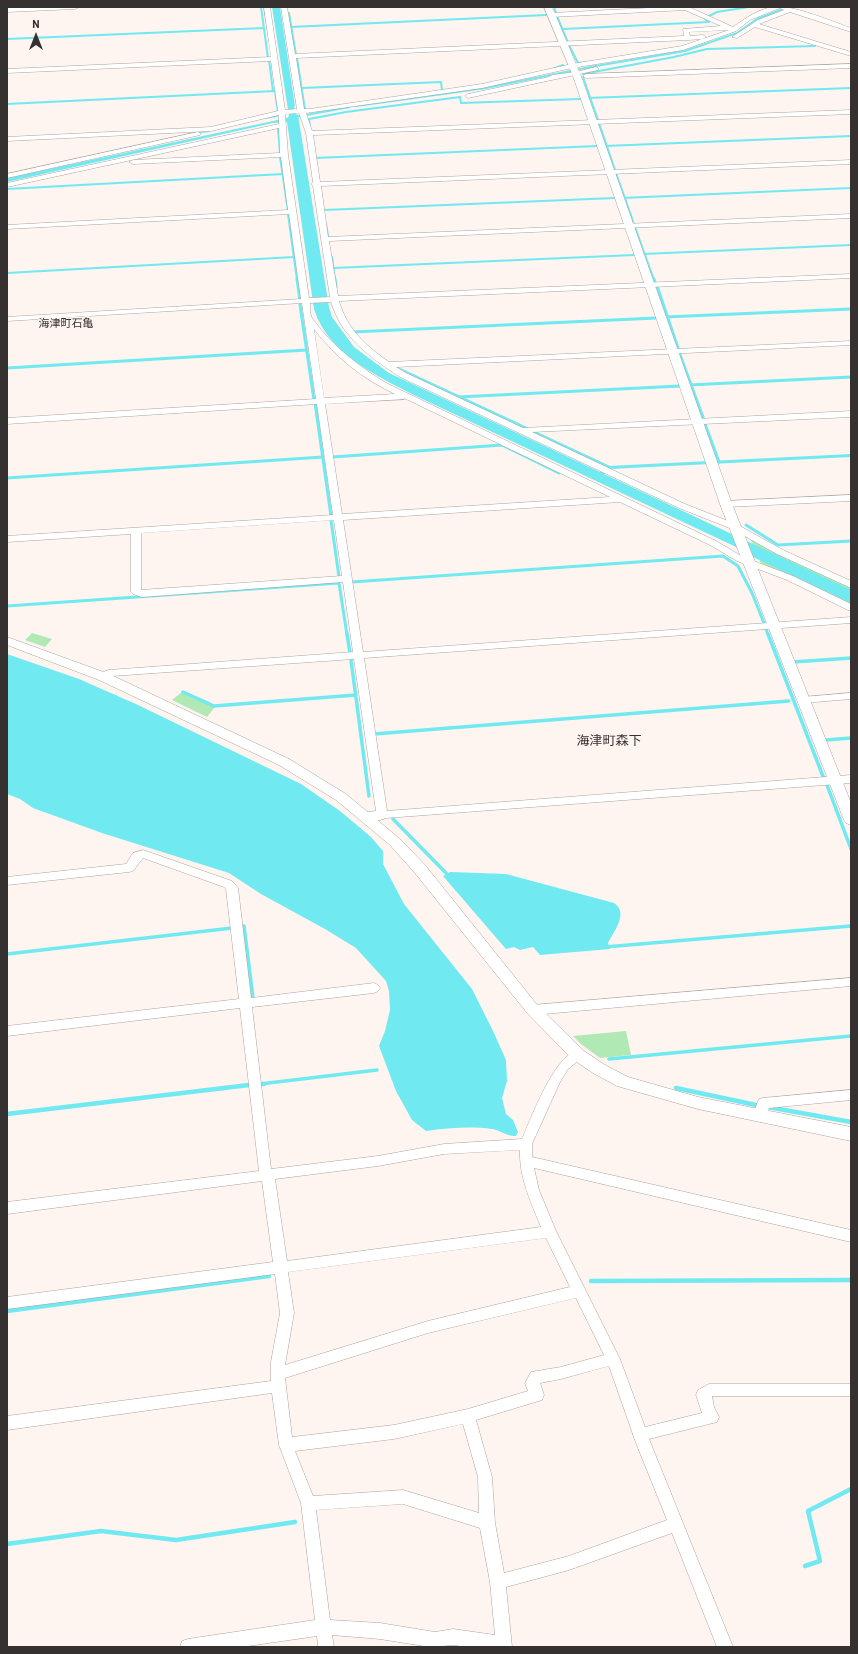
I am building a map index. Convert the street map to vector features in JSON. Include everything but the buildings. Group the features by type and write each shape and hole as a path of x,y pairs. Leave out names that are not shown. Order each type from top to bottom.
{"street":[{"path":"7,10 75,7"},
{"path":"267,7 283,117 284,155 308,301 346,579 382,816"},
{"path":"284,7 302,114 308,133 332,300 340,320 346,330 367,350 403,375 682,506 736,529 851,586"},
{"path":"731,29 685,8 550,11 575,71 726,504 851,820"},
{"path":"7,139 211,129 609,66 668,56 708,47 736,36 784,8"},
{"path":"462,96 485,93 565,76 575,71 683,48 719,37 748,19 784,8 851,30"},
{"path":"826,23 851,23"},
{"path":"754,25 851,54"},
{"path":"688,38 685,30 731,29"},
{"path":"292,56 719,37"},
{"path":"7,71 274,59"},
{"path":"575,71 851,66"},
{"path":"302,114 483,92 565,76"},
{"path":"308,133 851,112"},
{"path":"7,176 283,117"},
{"path":"7,186 283,117"},
{"path":"7,186 114,164 284,155"},
{"path":"315,184 851,162"},
{"path":"7,227 293,212"},
{"path":"324,239 851,216"},
{"path":"7,319 308,301 851,276"},
{"path":"310,318 328,343 352,366 405,396 620,498 749,562 790,578 851,608"},
{"path":"387,364 851,343"},
{"path":"7,421 405,396"},
{"path":"524,431 851,414"},
{"path":"7,539 620,498"},
{"path":"726,504 851,498"},
{"path":"136,531 136,592 142,594 346,579"},
{"path":"104,677 109,673 851,620"},
{"path":"7,642 104,677 284,762 341,797 395,842 420,869 533,1010 578,1055 599,1069 623,1082 698,1103 761,1117 851,1134"},
{"path":"804,700 851,696"},
{"path":"365,816 382,816 851,779"},
{"path":"7,882 129,868 137,856 143,854 228,884 232,888 265,1170 268,1175 286,1313 278,1380 286,1445 308,1504 326,1647"},
{"path":"533,1010 851,982"},
{"path":"7,1031 374,988"},
{"path":"578,1055 564,1066 555,1080 526,1144 526,1161 532,1190 578,1291 613,1359 640,1435 725,1647"},
{"path":"761,1117 763,1103 851,1095"},
{"path":"7,1208 378,1161 444,1149 526,1144"},
{"path":"526,1161 851,1236"},
{"path":"7,1303 550,1232"},
{"path":"7,1423 278,1380 428,1327 578,1291"},
{"path":"286,1445 394,1432 468,1416 537,1395 532,1383 536,1377 562,1373 613,1359"},
{"path":"640,1435 712,1417 703,1395 709,1390 851,1390"},
{"path":"188,1647 323,1627 380,1630 435,1640 453,1637 504,1646 498,1582 487,1523 485,1477 468,1416"},
{"path":"308,1504 403,1497 487,1523"},
{"path":"498,1582 569,1563 676,1524"}],"green space":[{"path":"750,538 851,588 851,605 761,564"},
{"path":"32,633 52,639 45,647 25,640"},
{"path":"182,692 215,707 207,717 172,700"},
{"path":"626,1031 631,1055 600,1058 573,1036"}],"water":[{"path":"272,7 280,7 294,107 296,114 298,115 329,307 332,317 354,347 389,373 600,472 608,466 851,454 851,457 610,469 604,474 851,590 851,603 416,396 370,372 342,351 330,339 321,325 314,309 287,122 273,123 7,182 7,178 287,118 289,116"},
{"path":"7,654 79,679 138,705 301,784 340,811 371,837 383,851 383,864 404,904 472,989 493,1031 506,1060 507,1081 502,1098 506,1114 513,1120 518,1132 516,1136 492,1129 476,1128 451,1128 426,1131 412,1120 396,1091 379,1046 385,1031 390,1010 389,991 386,981 356,948 261,894 229,873 102,833 33,808 20,799 7,794"},
{"path":"450,872 506,874 614,903 618,907 620,917 608,943 610,949 540,955 533,947 520,950 514,947 506,949 443,876"}],"waterway":[{"path":"261,7 264,28"},
{"path":"554,7 556,13"},
{"path":"707,17 717,12 749,7"},
{"path":"356,106 486,88 590,67 685,51 737,33 757,19 783,9 783,7"},
{"path":"289,13 291,27"},
{"path":"291,27 546,15"},
{"path":"557,16 568,43"},
{"path":"563,29 709,22 704,18"},
{"path":"291,27 296,55"},
{"path":"7,39 264,28"},
{"path":"264,28 268,58"},
{"path":"569,45 578,63 587,62"},
{"path":"583,74 674,57 707,49 815,46"},
{"path":"297,58 305,110"},
{"path":"269,60 273,91"},
{"path":"553,69 563,65"},
{"path":"583,77 590,98"},
{"path":"302,88 441,82 442,90 447,90"},
{"path":"590,98 851,88"},
{"path":"7,104 275,91 278,112"},
{"path":"310,128 309,119 346,112 460,97 461,103 580,99"},
{"path":"590,98 598,120"},
{"path":"295,117 350,107"},
{"path":"264,118 277,116"},
{"path":"599,123 607,146"},
{"path":"275,128 278,128 280,154"},
{"path":"196,133 209,131"},
{"path":"607,146 851,136"},
{"path":"315,158 597,146"},
{"path":"607,146 615,170"},
{"path":"280,157 283,174"},
{"path":"616,173 625,198"},
{"path":"7,189 283,174"},
{"path":"283,174 288,211"},
{"path":"625,198 851,188"},
{"path":"324,210 615,198"},
{"path":"625,198 634,224"},
{"path":"288,214 294,257"},
{"path":"326,224 328,236"},
{"path":"635,227 645,254"},
{"path":"645,254 851,245"},
{"path":"645,254 654,280"},
{"path":"333,268 634,255"},
{"path":"7,273 294,257"},
{"path":"294,257 297,280"},
{"path":"332,257 333,268"},
{"path":"333,268 335,280"},
{"path":"297,279 300,300"},
{"path":"335,279 336,287"},
{"path":"654,279 655,283"},
{"path":"657,286 667,317"},
{"path":"300,305 307,350"},
{"path":"667,317 851,309"},
{"path":"667,317 678,348"},
{"path":"353,332 656,318"},
{"path":"7,368 307,350"},
{"path":"307,350 314,400"},
{"path":"679,352 691,385"},
{"path":"395,367 459,397"},
{"path":"691,385 851,377"},
{"path":"691,385 704,420"},
{"path":"459,397 680,386"},
{"path":"459,397 526,428"},
{"path":"315,403 323,457"},
{"path":"705,424 719,462"},
{"path":"534,432 609,467"},
{"path":"333,457 502,445 559,473"},
{"path":"7,478 323,457"},
{"path":"323,457 331,516"},
{"path":"331,520 339,577"},
{"path":"746,525 778,545 851,541"},
{"path":"352,582 723,556 738,566 752,593 764,623"},
{"path":"7,606 339,583 347,635"},
{"path":"766,629 768,635"},
{"path":"347,634 350,653"},
{"path":"768,634 824,779"},
{"path":"793,662 851,658"},
{"path":"351,660 356,695"},
{"path":"183,692 214,706 356,695"},
{"path":"356,695 369,796"},
{"path":"374,734 789,701"},
{"path":"826,740 851,738"},
{"path":"827,785 851,849"},
{"path":"393,819 449,876"},
{"path":"241,927 244,926 253,998"},
{"path":"605,947 851,926"},
{"path":"7,954 232,928"},
{"path":"609,1059 851,1036"},
{"path":"264,1084 260,1084 377,1070"},
{"path":"7,1114 249,1085"},
{"path":"676,1088 756,1105"},
{"path":"768,1107 851,1122"},
{"path":"7,1311 269,1276"},
{"path":"591,1281 851,1280"},
{"path":"805,1566 820,1561 808,1511 851,1489"},
{"path":"7,1544 101,1531 176,1540 295,1522"}],"district":[{"name":"海津町石亀","path":"66,323"},
{"name":"海津町森下","path":"609,741"}]}
